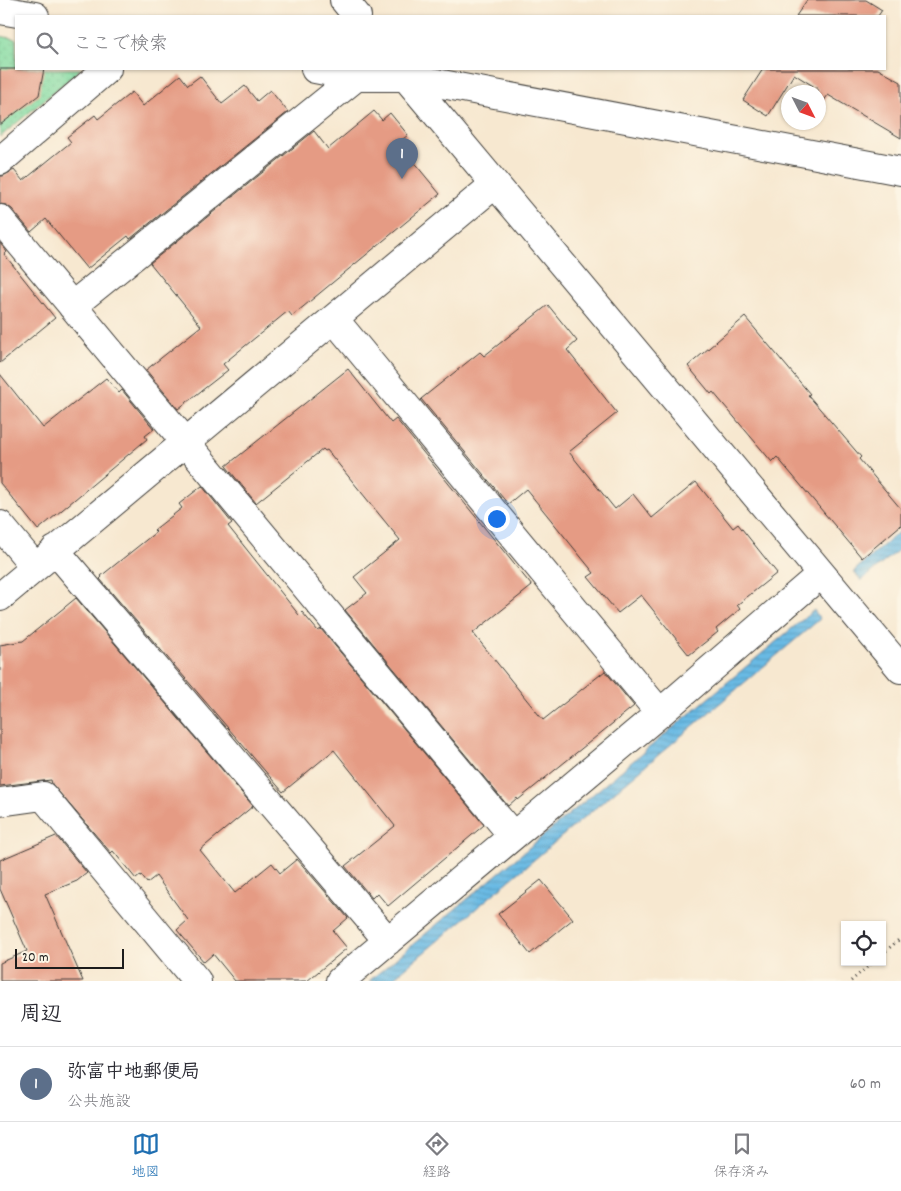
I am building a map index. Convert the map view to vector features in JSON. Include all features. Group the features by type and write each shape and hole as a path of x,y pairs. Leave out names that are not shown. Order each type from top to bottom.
{"street":[{"path":"344,0 356,15"},
{"path":"0,10 29,15"},
{"path":"0,161 106,70"},
{"path":"321,70 356,76 402,73 901,171"},
{"path":"402,73 901,669"},
{"path":"72,306 356,76"},
{"path":"0,596 495,184"},
{"path":"0,219 514,836"},
{"path":"334,319 660,713"},
{"path":"0,525 45,559 388,941"},
{"path":"340,981 660,713 821,574"},
{"path":"0,802 43,796 197,981"}],"path":[{"path":"886,951 901,938"},
{"path":"851,981 868,966"}],"green space":[{"path":"0,36 15,39 15,70 80,70 0,137"}],"water":[{"path":"901,530 901,548 861,581 854,571"},
{"path":"814,610 820,619 390,981 369,981"}],"building":[{"path":"807,0 866,0 882,10 879,15 797,15"},
{"path":"0,69 44,70 39,95 0,125"},
{"path":"762,70 880,70 901,82 901,138 828,95 826,98 826,85 812,85 794,74 787,85 781,85 781,95 768,116 743,100"},
{"path":"180,75 188,85 200,76 222,104 245,86 257,101 270,90 288,112 130,239 128,236 87,269 46,219 31,232 12,209 0,204 0,176 14,170 23,181 71,142 67,137 95,115 98,119 132,92 143,106"},
{"path":"374,111 382,120 390,113 408,135 398,143 440,194 292,316 288,311 223,364 228,370 178,409 146,370 201,326 150,263 314,131 328,149"},
{"path":"0,243 7,252 4,254 55,318 0,363"},
{"path":"548,305 577,341 567,350 617,413 569,452 615,509 633,494 652,518 696,482 733,528 738,524 777,573 737,605 740,609 716,629 718,632 689,655 641,595 618,613 588,577 594,573 526,489 508,504 421,399 480,352 484,356"},
{"path":"745,317 810,394 808,395 861,457 859,459 901,509 901,525 862,558 777,457 772,462 713,392 711,394 688,366"},
{"path":"348,369 391,423 396,419 532,586 473,633 543,720 605,671 634,706 518,800 517,798 508,806 345,610 367,593 354,577 400,540 327,450 323,449 256,503 226,466"},
{"path":"0,374 43,428 106,378 119,393 122,390 154,429 145,436 147,439 38,530 0,483"},
{"path":"202,486 232,523 228,526 299,615 302,612 318,631 321,629 484,825 388,906 377,893 372,898 345,866 395,826 334,750 283,792 100,579 101,576 156,532 154,530 182,508 179,504"},
{"path":"76,598 253,806 200,850 235,893 272,863 280,873 297,859 348,918 333,931 347,948 307,981 235,981 213,954 204,962 177,930 188,920 156,876 147,883 141,875 136,879 113,851 111,853 52,784 51,780 0,786 0,645 23,641"},
{"path":"56,836 87,873 77,881 45,894 83,981 0,981 0,963 27,951 0,889 0,860"},
{"path":"541,880 573,919 530,954 498,914"}],"place":[{"name":"弥富中地郵便局","path":"402,179"}]}
